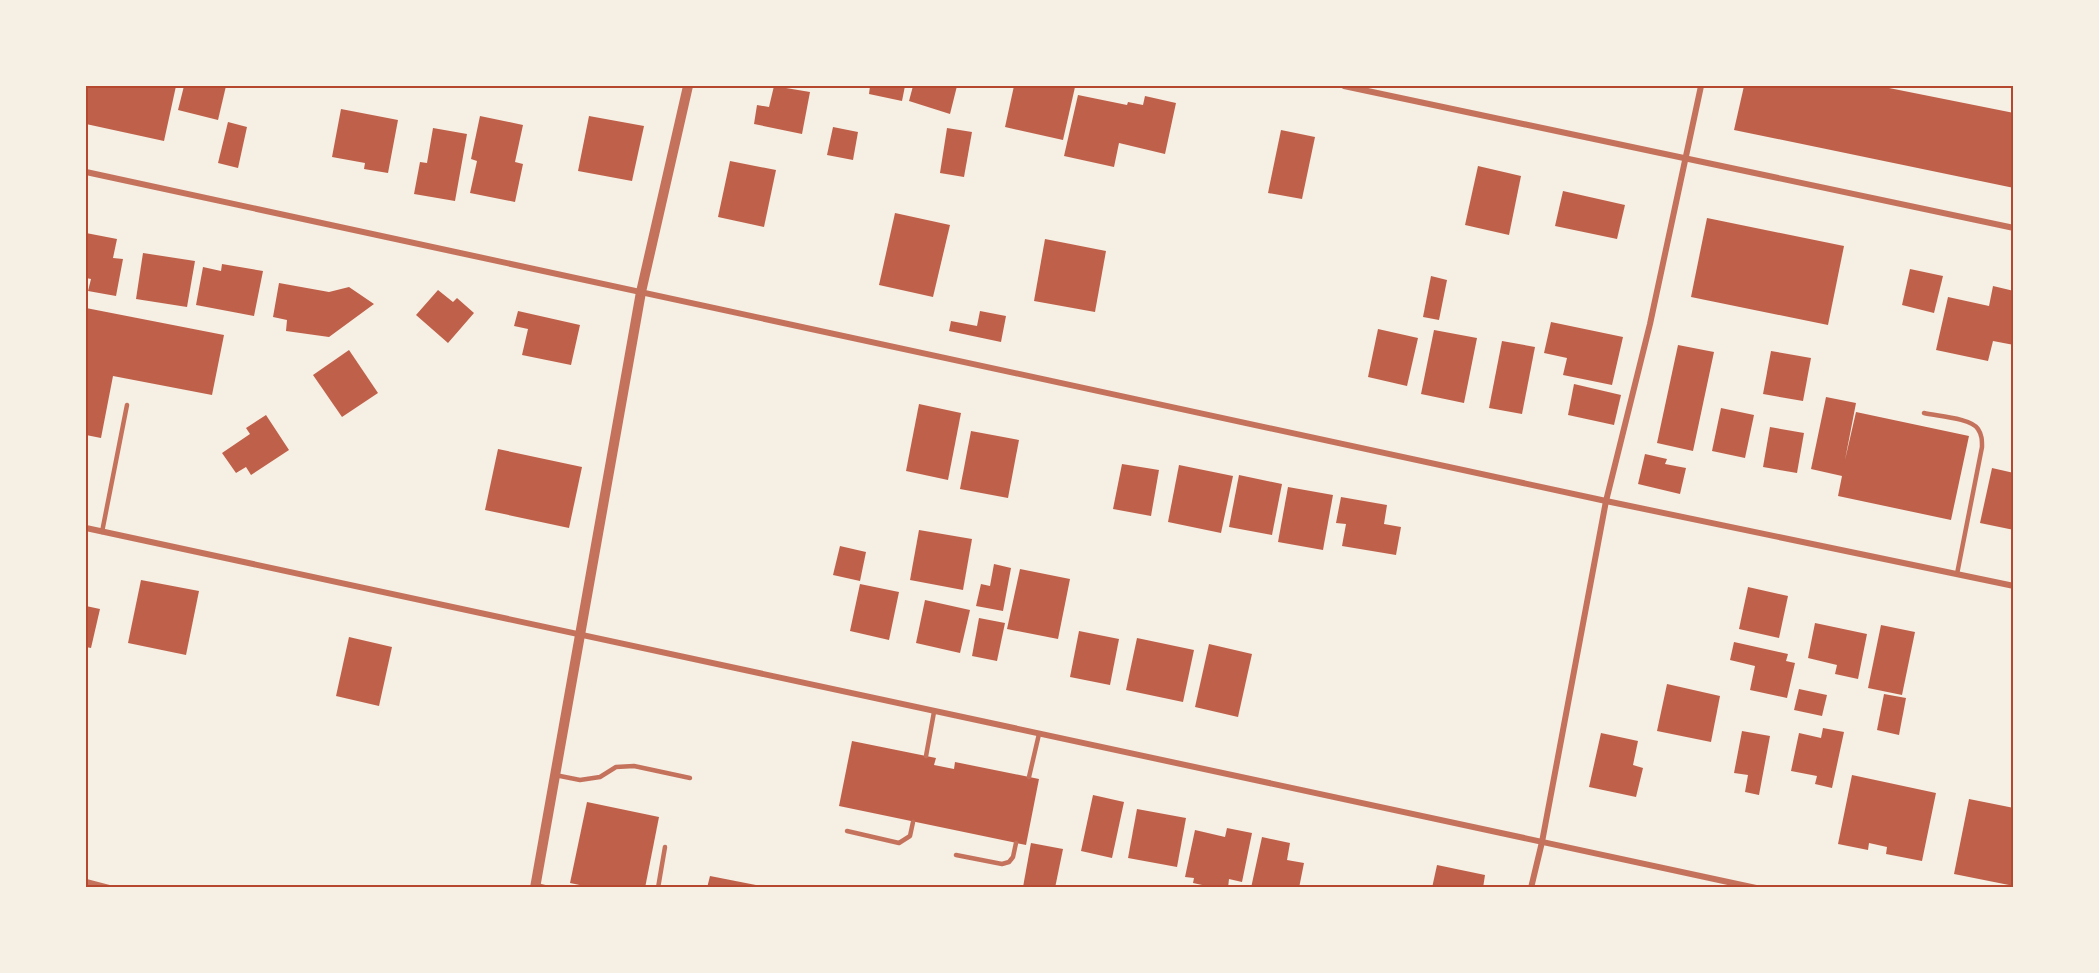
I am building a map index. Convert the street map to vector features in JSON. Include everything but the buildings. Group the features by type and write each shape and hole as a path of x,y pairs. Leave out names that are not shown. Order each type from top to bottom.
{"street":[{"path":"535,886 641,292 688,86"},
{"path":"1344,86 2013,228"},
{"path":"1531,888 1542,842 1606,501 1650,324 1701,86"},
{"path":"86,172 1606,501 2013,586"},
{"path":"86,528 1756,888"},
{"path":"86,882 109,888"}],"lane":[{"path":"102,532 127,405"},
{"path":"1923,413 1965,421 1977,426 1982,436 1982,447 1957,574"},
{"path":"926,756 934,712"},
{"path":"1029,777 1038,734"},
{"path":"555,775 580,780 600,777 615,767 634,766 690,778"},
{"path":"847,831 899,843 910,836 913,822"},
{"path":"956,855 1002,864 1009,862 1013,857 1016,843"},
{"path":"658,888 666,847"},
{"path":"535,886 548,888"}]}
